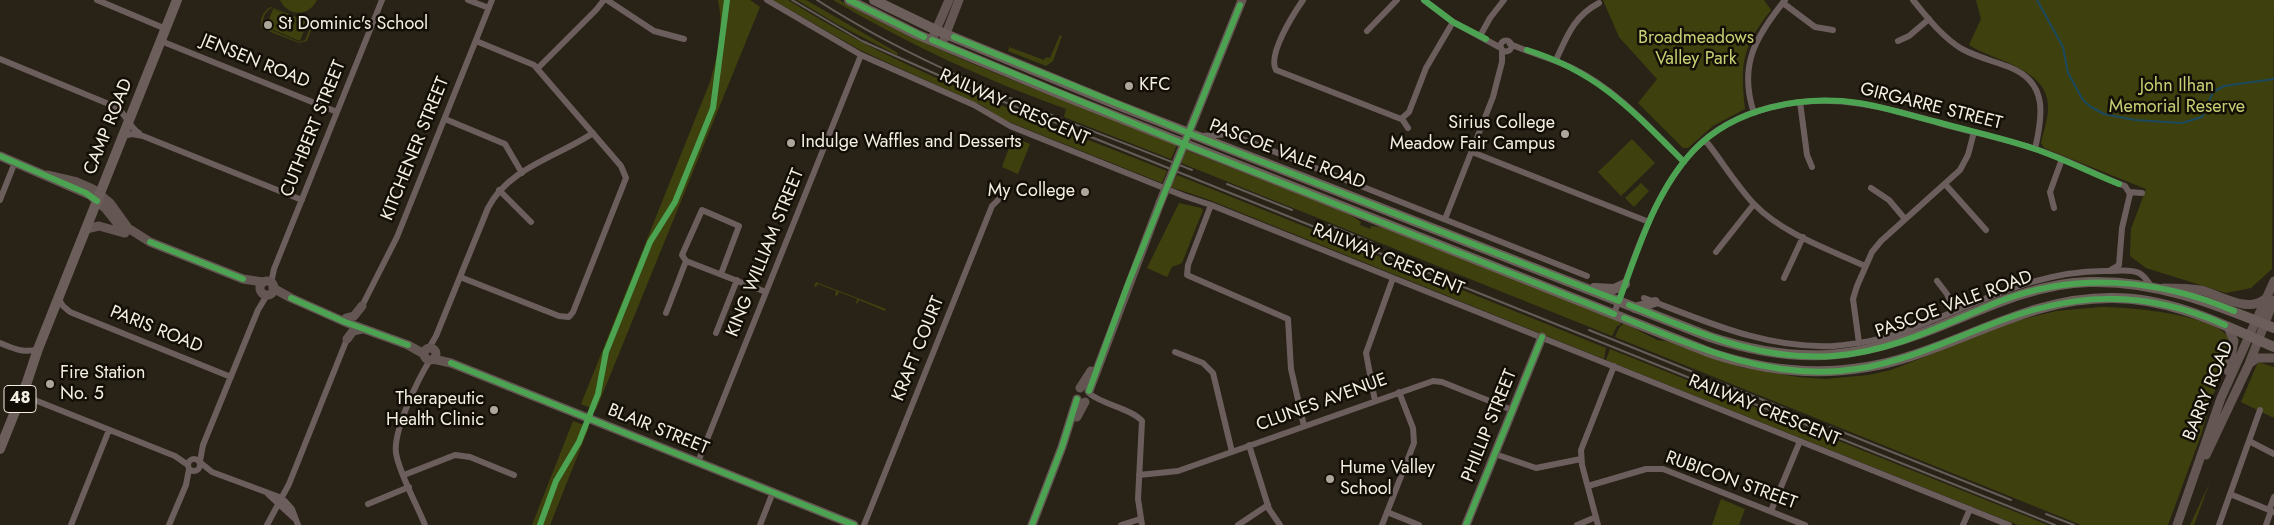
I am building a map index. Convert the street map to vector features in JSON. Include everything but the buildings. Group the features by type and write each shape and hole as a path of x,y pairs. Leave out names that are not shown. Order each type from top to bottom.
{"main road":[{"name":"CAMP ROAD","path":"0,435 38,349 177,0"},
{"name":"PASCOE VALE ROAD","path":"849,0 896,25 1057,93 1729,359 1779,369 1819,372 1864,368 1886,364 1927,350 2030,310 2092,298 2132,298 2195,312 2274,346"},
{"name":"PASCOE VALE ROAD","path":"874,0 941,32 1196,136 1710,337 1756,351 1796,356 1835,356 1894,344 2008,298 2046,288 2089,282 2155,287 2202,299 2274,328"},
{"path":"1050,76 1057,93"},
{"path":"1240,153 1262,167 1301,182 1300,190"},
{"path":"1583,287 1611,289 1625,284"},
{"path":"1635,308 1655,302"},
{"name":"CAMP ROAD","path":"0,449 30,363 38,349"}],"street":[{"path":"97,0 166,29"},
{"name":"CUTHBERT STREET","path":"169,525 204,445 382,0"},
{"path":"468,0 489,8"},
{"name":"KITCHENER STREET","path":"362,306 397,237 492,0"},
{"path":"538,68 605,0 654,31 684,39"},
{"name":"RAILWAY CRESCENT","path":"767,0 862,55 974,105 1010,126 2010,525"},
{"path":"941,32 949,0"},
{"path":"937,42 959,0"},
{"path":"1303,0 1290,21 1274,58 1273,65 1276,70 1395,118 1402,119 1408,128"},
{"path":"1367,31 1397,0"},
{"path":"1424,0 1453,22 1483,38 1505,47 1527,50 1556,60 1584,74 1612,92 1684,162"},
{"path":"1483,38 1490,18 1504,0"},
{"path":"1912,0 1956,45 1972,54 2016,70 2032,83 2039,96 2042,110 2035,149"},
{"path":"1032,525 1242,2"},
{"path":"1754,113 1748,81 1750,58 1761,32 1784,2 1815,27 1833,30"},
{"path":"1556,60 1572,26 1587,10 1599,4"},
{"path":"1898,42 1909,36 1929,19"},
{"path":"1402,119 1409,112 1428,63 1453,22"},
{"name":"JENSEN ROAD","path":"161,41 337,112"},
{"path":"460,277 567,318 572,315 626,178 624,169 538,68 476,41"},
{"path":"1445,219 1493,97 1505,47"},
{"name":"KING WILLIAM STREET","path":"698,462 862,55"},
{"path":"0,59 116,108 124,113 134,130 143,136"},
{"name":"GIRGARRE STREET","path":"1614,314 1649,222 1684,162 1705,140 1726,125 1754,113 1800,102 1827,100 1862,104 1974,132 2035,149 2062,159 2127,189 2142,193"},
{"path":"1800,102 1807,154 1812,167"},
{"path":"116,108 126,109 134,107"},
{"path":"444,119 506,144 522,173"},
{"path":"1859,343 1853,299 1864,266 1876,246 1964,165 1974,132"},
{"path":"425,525 397,456 396,442 436,336 488,208 499,190 522,173 593,133"},
{"path":"123,136 132,134 143,136 302,200"},
{"name":"PASCOE VALE ROAD","path":"1196,136 1230,134 1587,276"},
{"path":"1705,140 1754,204 1775,222 1864,266"},
{"path":"1472,152 1649,222"},
{"path":"0,156 90,195 99,197"},
{"path":"2054,208 2050,192 2062,159"},
{"path":"0,200 15,162"},
{"path":"1945,184 1986,230"},
{"path":"1871,188 1889,200 1905,219"},
{"path":"2127,189 2122,228 2122,253 2124,266 2131,271"},
{"path":"499,190 531,222"},
{"name":"KRAFT COURT","path":"864,525 992,206 1008,190"},
{"name":"BLAIR STREET","path":"99,197 125,233"},
{"name":"BLAIR STREET","path":"99,197 110,202 128,228 150,242"},
{"path":"1716,252 1754,204"},
{"path":"1211,205 1188,265 1187,276 1288,319 1291,369 1304,426"},
{"path":"721,274 739,226 702,210 682,255 686,261 766,292"},
{"name":"BLAIR STREET","path":"86,229 100,226 150,242 854,525"},
{"path":"1784,278 1804,237"},
{"path":"2109,271 2120,265 2122,253"},
{"path":"666,313 686,261"},
{"path":"1557,265 1557,277"},
{"name":"PASCOE VALE ROAD","path":"1644,298 1742,334 1773,342 1819,346 1859,343 1894,334 2036,280 2080,272 2131,271 2142,275 2155,287"},
{"path":"1375,401 1366,353 1393,278"},
{"path":"716,333 737,280"},
{"path":"1937,281 1947,294 1954,310"},
{"name":"BARRY ROAD","path":"2177,525 2221,398 2253,338 2269,300 2274,282"},
{"path":"1121,525 1141,522 1138,499 1142,421 1136,416 1075,393 1090,373 1119,301 1128,284"},
{"path":"2155,287 2198,290 2242,303 2257,304 2269,300"},
{"name":"PARIS ROAD","path":"58,298 70,312"},
{"path":"267,525 282,498 347,339 348,327 345,320 354,316 362,306"},
{"path":"347,339 353,332 363,327 359,317 362,306"},
{"name":"PARIS ROAD","path":"52,314 61,311 70,312 231,377"},
{"path":"2221,398 2234,349 2233,337 2228,327"},
{"name":"PHILLIP STREET","path":"1466,525 1542,337"},
{"name":"BARRY ROAD","path":"2191,488 2249,364 2253,338"},
{"path":"0,343 20,351 28,352 38,349"},
{"path":"20,351 30,363"},
{"path":"1175,352 1203,363 1213,373 1232,452"},
{"path":"2249,364 2257,358 2274,358"},
{"path":"1598,525 1580,460 1582,446 1614,366"},
{"name":"CLUNES AVENUE","path":"1139,475 1178,471 1428,382 1439,381 1512,410"},
{"path":"1382,525 1414,443 1412,428 1399,392"},
{"path":"19,394 212,472 282,498 292,509 296,522"},
{"path":"2220,525 2260,410"},
{"path":"71,525 109,430"},
{"path":"1771,511 1800,441"},
{"path":"2249,441 2274,454"},
{"path":"1249,445 1268,505 1280,525"},
{"path":"1494,454 1522,465 1536,468 1580,460"},
{"path":"404,475 455,455 470,457 514,475"},
{"name":"RUBICON STREET","path":"1588,486 1652,468 1663,468 1805,525"},
{"path":"368,504 409,487"},
{"path":"760,525 773,492"},
{"path":"268,494 296,522"},
{"path":"2230,494 2271,511"},
{"path":"2266,525 2274,497"},
{"path":"1238,525 1268,505"},
{"path":"1963,525 1970,509"},
{"path":"1387,512 1419,525"},
{"path":"1577,525 1596,517"}],"green space":[{"path":"280,0 317,0 309,10 298,13 288,10"},
{"path":"718,0 750,0 760,7 596,410 581,404 710,82 720,31"},
{"path":"773,0 788,0 878,51 973,94 1167,171 1162,183 1002,119 983,106 860,50"},
{"path":"797,0 806,0 898,53 897,55 837,24"},
{"path":"833,0 839,0 963,60 1177,145 1171,159 1064,117 1066,109 1006,86 947,60 890,32"},
{"name":"Broadmeadows Valley Park","path":"1603,0 1764,0 1771,10 1761,23 1749,45 1743,67 1745,109 1713,126 1688,148 1683,148 1638,103 1657,79 1619,37"},
{"name":"John Ilhan Memorial Reserve","path":"1976,0 2274,0 2272,269 2251,288 2226,293 2146,268 2130,256 2131,229 2146,189 2044,148 2041,143 2048,109 2046,95 2040,84 2031,75 2019,68 1969,45 1981,19"},
{"path":"271,7 309,22 312,28 307,41 299,43 263,29 261,20 268,9","holes":["272,8 309,24 310,28 305,40 299,42 264,27 263,22 264,16"]},
{"path":"273,9 307,23 300,41 266,27"},
{"path":"1060,35 1062,36 1053,61 1046,66 1008,51 1009,47 1044,60 1046,57 1050,58"},
{"path":"1013,137 1030,144 1018,174 1002,167"},
{"path":"1632,139 1655,163 1621,196 1598,172"},
{"path":"1186,150 1349,214 1361,222 1360,225 1370,229 1371,226 1385,228 1621,322 1620,325 1617,326 1612,336 1181,163"},
{"path":"1177,175 1606,348 1604,359 1207,199 1171,187"},
{"path":"1641,183 1649,191 1634,207 1625,198"},
{"path":"1179,203 1203,210 1182,263 1172,267 1167,277 1147,268"},
{"path":"816,282 886,309 885,311 859,300 857,304 857,299 839,292 837,296 835,295 836,291 818,284 816,287 814,286"},
{"path":"2101,307 2149,310 2189,318 2220,330 2229,338 2226,366 2212,397 2201,435 2168,525 2081,525 1615,337 1619,328 1624,323 1657,340 1673,342 1740,367 1798,377 1825,379 1869,375 1891,370 2016,321 2056,311"},
{"path":"1610,349 2048,525 2018,525 1606,360"},
{"path":"2258,362 2274,367 2274,418 2241,402"},
{"path":"573,421 589,427 550,525 532,525"},
{"path":"2210,482 2194,525 2190,525"},
{"path":"1721,499 1745,509 1739,525 1712,525"}],"waterway":[{"path":"2037,0 2063,47 2068,73 2083,100 2104,114 2135,120 2182,123 2202,117 2213,92 2224,86 2274,79"}],"railway":[{"path":"792,0 862,41 947,79 2055,525"},
{"path":"817,0 861,27 953,73 1048,114 1192,170"},
{"path":"1227,184 1292,210"},
{"path":"1329,225 1373,243"},
{"path":"1589,330 1698,374"},
{"path":"1716,381 1788,410"},
{"path":"1830,427 2011,500"},
{"path":"2046,514 2074,525"}],"cycle path":[{"path":"540,525 556,481 579,442 598,394 606,352 650,242 675,202 713,108 727,0"},
{"path":"849,0 924,37"},
{"path":"1424,0 1453,22 1486,39"},
{"path":"1089,391 1128,284 1240,5"},
{"path":"954,37 1196,136 1619,301 1658,202 1680,166 1711,135 1729,123 1771,107 1815,101 1859,103 1878,107 2023,145 2119,184"},
{"path":"932,40 1191,147 1614,314"},
{"path":"1527,50 1552,59 1574,70 1613,95 1684,162"},
{"path":"0,156 86,193 97,201"},
{"path":"150,242 243,279"},
{"path":"1629,305 1728,343 1779,354 1805,356 1833,356 1876,349 1918,336 1998,302 2027,292 2057,286 2087,283 2147,286 2205,300 2234,311"},
{"path":"291,298 345,322 408,345"},
{"path":"1624,318 1702,349 1729,357 1783,369 1811,372 1859,369 1878,365 1915,354 2018,315 2048,306 2077,301 2135,300 2194,313 2225,325"},
{"path":"1466,525 1542,337"},
{"path":"451,363 854,525"},
{"path":"1032,525 1062,447 1077,399"}],"place":[{"name":"St Dominic's School","path":"268,25"},
{"name":"KFC","path":"1129,86"},
{"name":"Sirius College Meadow Fair Campus","path":"1565,134"},
{"name":"Indulge Waffles and Desserts","path":"791,143"},
{"name":"My College","path":"1085,192"},
{"name":"Fire Station No. 5","path":"50,384"},
{"name":"Therapeutic Health Clinic","path":"494,410"},
{"name":"Hume Valley School","path":"1330,479"}]}
